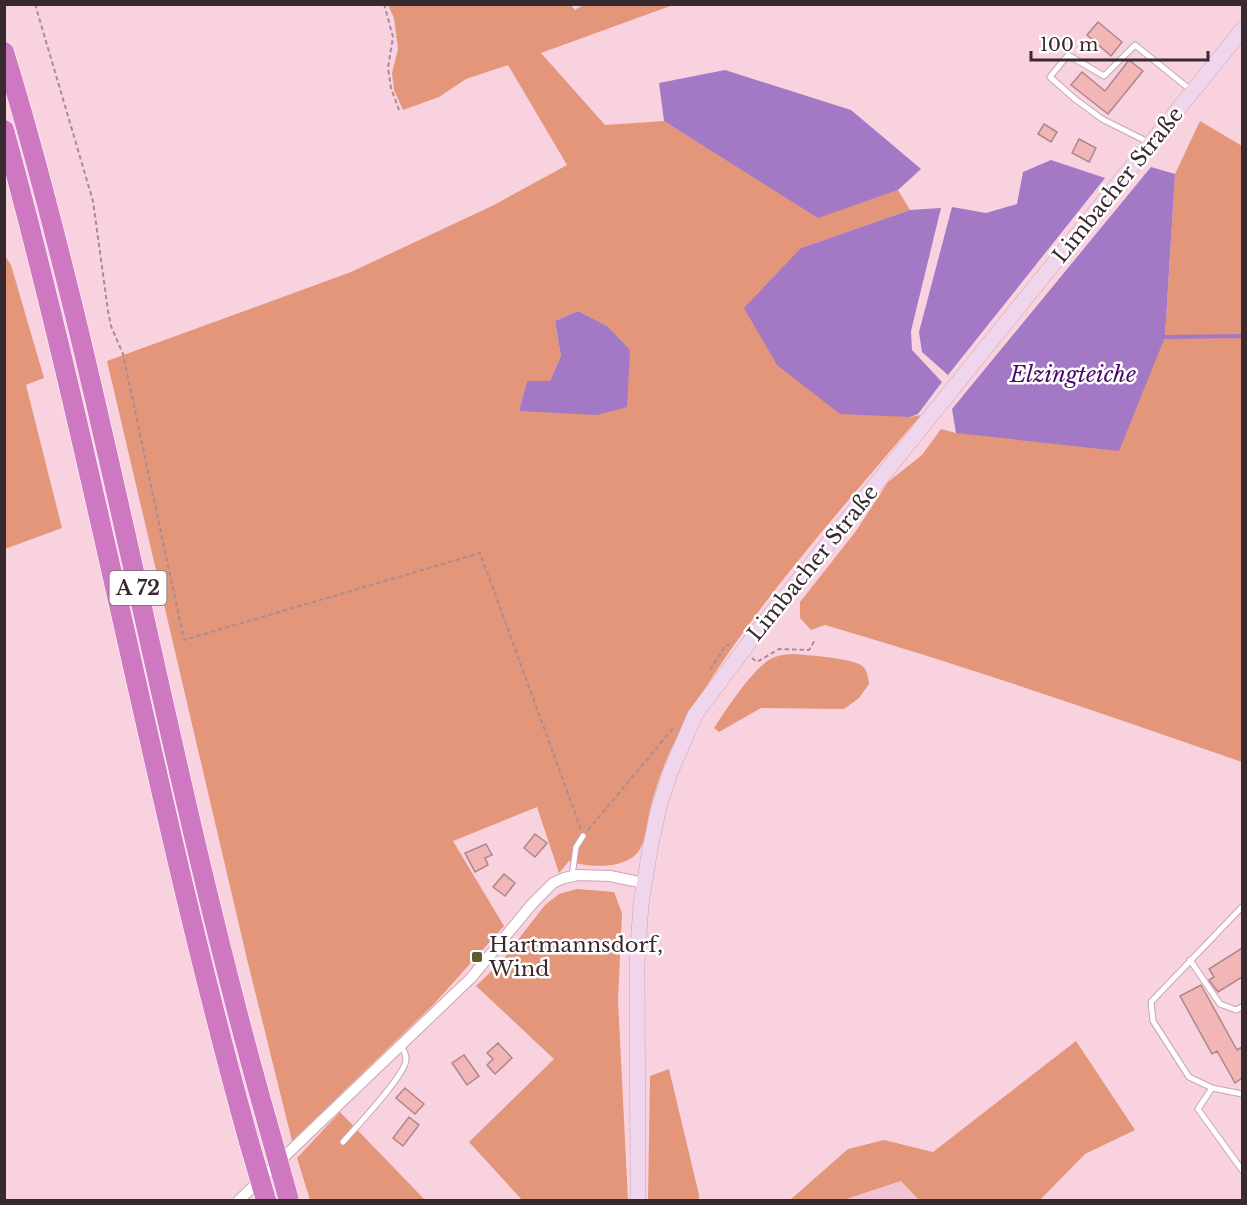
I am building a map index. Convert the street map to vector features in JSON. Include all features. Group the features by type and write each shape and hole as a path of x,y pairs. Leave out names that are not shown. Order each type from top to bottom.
{"highway":[{"name":"A 72","path":"4,52 45,195 72,304 185,800 248,1054 288,1199"},
{"name":"A 72","path":"4,130 23,198 81,436 163,801 224,1051 266,1200"}],"main road":[{"name":"Limbacher Straße","path":"638,1200 637,963 644,883 659,807 670,773 695,715 742,652 929,417 1242,30"}],"street":[{"path":"239,1200 471,978 532,904 554,884 572,876 610,876 644,883"}],"lane":[{"path":"1152,144 1102,118 1050,77 1068,55 1104,76 1135,45 1193,92"},
{"path":"572,876 576,847 583,836"},
{"path":"1242,907 1151,1002 1153,1021 1189,1077 1212,1088 1242,1094"},
{"path":"1190,960 1220,1004 1236,1011 1242,1007"},
{"path":"344,1142 404,1067 406,1059 401,1046"},
{"path":"1212,1088 1198,1109 1242,1170"}],"path":[{"path":"35,4 93,201 111,326 123,354 184,640 480,553 583,836"},
{"path":"384,4 393,37 388,68 391,88 399,110"},
{"path":"708,675 726,645 732,645 757,662 779,649 809,650 815,640"},
{"path":"583,836 679,720"}],"shaded area":[{"path":"570,4 575,10 583,5 673,5 541,53 605,125 664,121 818,217 898,190 910,210 801,248 910,417 921,415 799,560 741,635 715,673 683,725 667,760 649,813 644,840 634,856 627,861 607,866 569,861 559,873 537,807 453,841 504,926 434,1004 292,1141 107,361 351,272 492,206 567,165 508,65 466,79 439,97 403,110 394,90 392,73 398,49 394,18 388,5","holes":["578,311 607,326 519,411 527,381 550,381 561,356 555,321"]},
{"path":"1200,121 1242,146 1242,762 1035,691 878,641 825,625 811,630 800,618 800,602 856,531 888,482 922,455 941,429 956,433 1165,337 1175,174"},
{"path":"5,256 11,265 44,378 26,385 62,528 5,549"},
{"path":"793,654 836,658 862,665 868,675 869,684 859,698 844,709 761,708 719,732 714,728 759,668 775,657"},
{"path":"577,889 614,892 622,913 618,1000 628,1200 522,1200 469,1142 554,1059 476,986 499,964 545,905 559,894"},
{"path":"1076,1041 1135,1130 1085,1154 1040,1200 919,1200 901,1181 843,1200 790,1200 848,1149 884,1140 933,1152"},
{"path":"669,1069 699,1200 648,1200 650,1076"},
{"path":"340,1112 425,1200 310,1200 297,1158"},
{"path":"901,1181 919,1200 843,1200"}],"water":[{"path":"725,70 851,110 921,169 898,190 818,218 664,121 659,83"},
{"name":"Elzingteiche","path":"1051,160 1105,178 948,375 922,352 919,332 952,207 986,213 1017,204 1023,172"},
{"name":"Elzingteiche","path":"1151,167 1175,174 1165,337 1119,451 956,433 952,409"},
{"path":"941,208 911,331 912,350 942,382 918,414 910,417 840,414 777,365 744,308 801,248 910,210"},
{"path":"578,311 607,326 630,350 627,407 597,415 519,411 527,381 550,381 561,356 555,321"}],"building":[{"path":"1098,22 1122,42 1111,56 1087,35"},
{"path":"1129,60 1143,71 1108,114 1071,85 1082,72 1105,91"},
{"path":"1044,124 1057,132 1051,142 1038,134"},
{"path":"1079,139 1096,148 1089,162 1072,153"},
{"path":"535,834 547,843 535,857 524,848"},
{"path":"486,844 492,855 485,858 488,865 475,872 465,853"},
{"path":"504,874 515,883 505,896 493,887"},
{"path":"1242,948 1242,977 1218,992 1209,980 1214,977 1209,969"},
{"path":"1201,985 1237,1050 1242,1047 1242,1078 1235,1083 1217,1051 1212,1054 1180,996"},
{"path":"498,1043 512,1058 495,1074 487,1065 493,1059 487,1053"},
{"path":"464,1055 479,1076 467,1085 452,1063"},
{"path":"405,1088 424,1104 415,1114 396,1098"},
{"path":"409,1117 419,1125 403,1146 393,1138"}],"waterway":[{"path":"1165,337 1242,336"}],"place":[{"name":"Hartmannsdorf, Wind","path":"477,957"}]}
